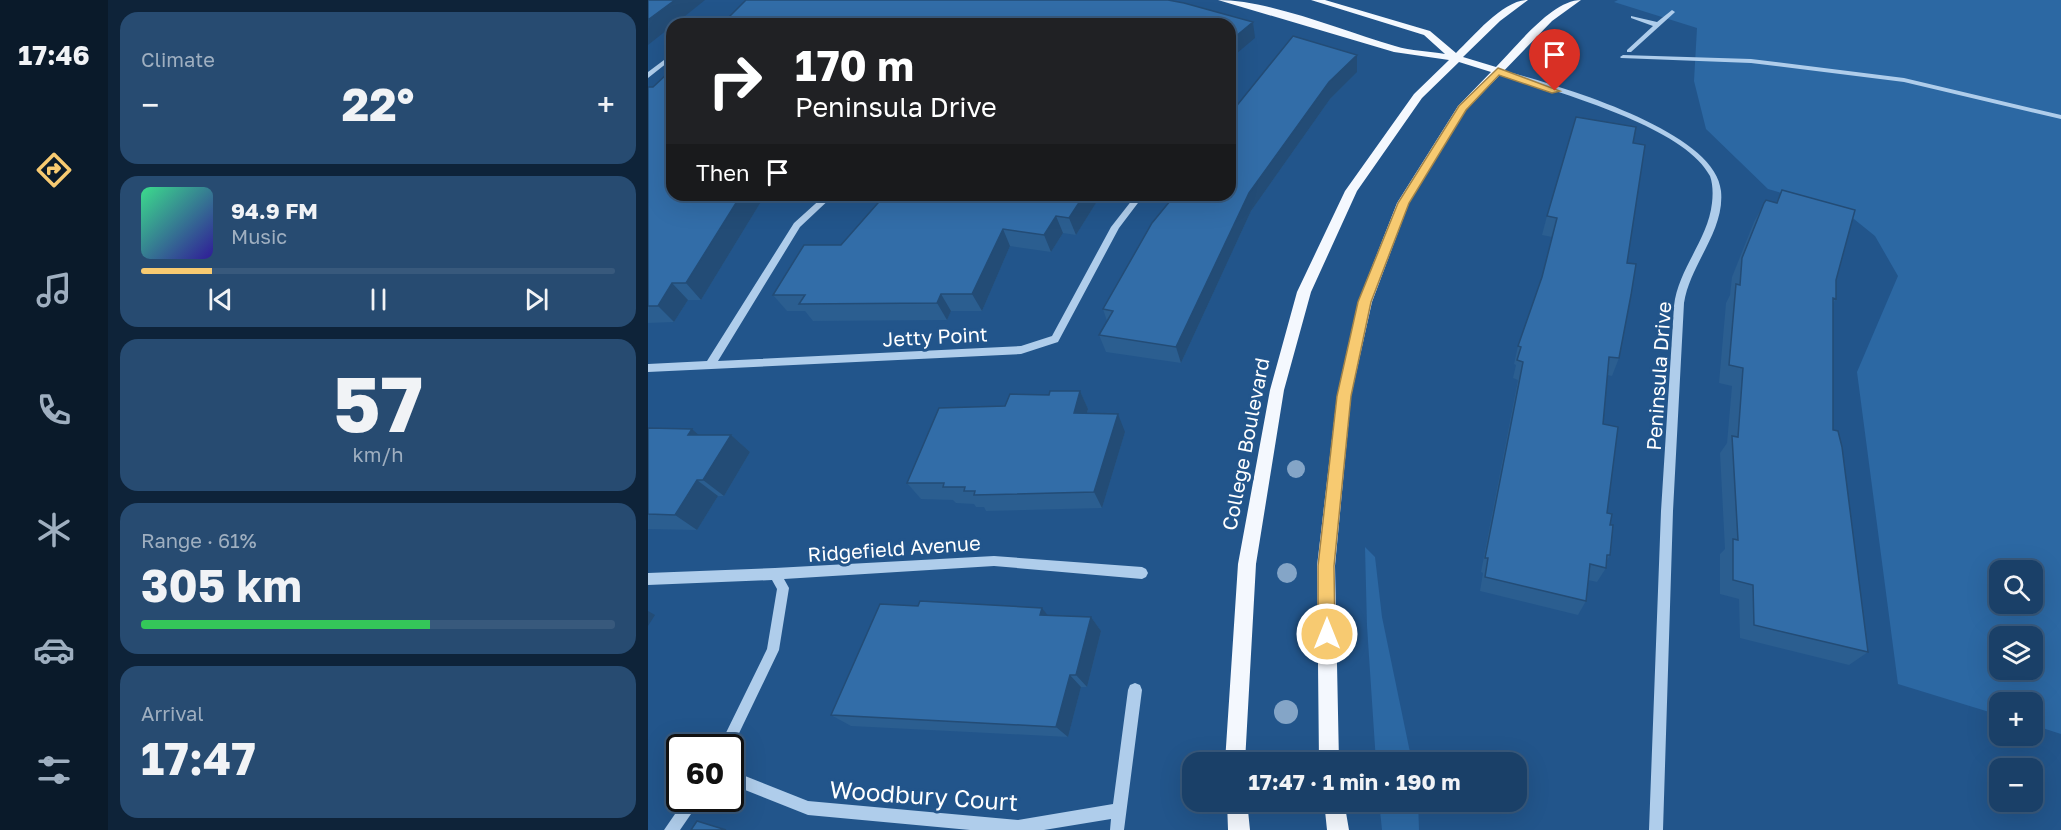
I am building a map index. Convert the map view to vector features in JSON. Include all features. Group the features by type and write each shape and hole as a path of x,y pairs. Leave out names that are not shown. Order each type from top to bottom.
{"main road":[{"path":"1222,0 1291,17 1397,50 1456,58 1498,71"},
{"path":"1315,0 1427,33 1456,58"},
{"name":"College Boulevard","path":"1236,752 1247,564 1276,390 1304,292 1351,191 1418,96 1497,19 1524,0"},
{"path":"1329,752 1326,566 1344,396 1365,302 1403,203 1462,108 1549,19 1577,0"},
{"path":"1238,812 1239,830"},
{"path":"1336,812 1338,830"}],"street":[{"path":"1672,12 1626,54 1751,61 1904,80 2061,117"},
{"path":"1634,17 1658,25"},
{"path":"648,76 666,61"},
{"name":"Peninsula Drive","path":"1498,71 1646,122 1672,135 1695,154 1714,177 1719,199 1680,298 1672,407 1656,830"},
{"path":"710,365 797,225 823,201"},
{"name":"Jetty Point","path":"648,368 1021,350 1055,339 1115,227 1135,201"},
{"name":"Ridgefield Avenue","path":"648,579 994,561 1142,573"},
{"path":"732,734 773,650 783,588 775,574"},
{"path":"1117,830 1134,690"},
{"name":"Woodbury Court","path":"744,783 808,808 1018,827 1119,810"},
{"path":"671,830 684,812"}],"shaded area":[{"path":"1618,0 2061,0 2061,734 2043,728 2043,692 1989,692 1989,712 1898,684 1857,372 1898,276 1875,236 1844,211 1768,189 1706,129 1694,81 1697,28 1614,2"},
{"path":"1365,547 1375,557 1382,617 1410,752 1375,752 1367,626"},
{"path":"1380,812 1418,812 1419,830 1382,830"}],"building":[{"path":"648,0 675,0 648,20"},
{"path":"746,0 1168,0 1253,22 1236,36 1236,18 728,18"},
{"path":"1293,36 1357,55 1329,82 1249,193 1176,347 1099,335 1113,311 1103,309 1152,223 1170,201 1236,201 1236,107"},
{"path":"666,75 666,201 737,201 686,283 672,283 658,306 648,306 648,87 653,87"},
{"path":"1576,117 1636,127 1633,143 1645,145 1627,263 1636,264 1619,358 1609,357 1603,424 1618,427 1607,513 1612,514 1610,525 1613,525 1610,555 1607,555 1606,568 1590,564 1586,601 1485,577 1488,558 1485,558 1523,362 1517,360 1521,347 1518,346 1542,277 1557,218 1547,216"},
{"path":"1782,190 1855,210 1836,280 1836,299 1833,298 1833,430 1838,431 1842,447 1868,652 1754,625 1753,585 1733,580 1733,539 1738,540 1732,436 1738,437 1743,368 1729,365 1736,284 1740,285 1742,258 1764,203 1766,200 1777,203"},
{"path":"880,201 1080,201 1069,218 1056,216 1044,235 1003,229 972,294 941,294 937,303 799,304 805,295 773,295 804,245 841,245"},
{"path":"1050,391 1080,391 1074,413 1118,414 1094,492 974,495 975,491 964,491 965,487 943,487 944,483 907,483 939,408 1005,406 1010,394 1049,395"},
{"path":"648,428 692,429 688,435 731,435 703,480 697,480 675,515 648,514"},
{"path":"920,601 1042,608 1040,615 1091,617 1076,675 1070,675 1056,727 831,715 880,604 918,606"},
{"path":"697,821 726,830 691,830"}],"route":[{"path":"1327,634 1326,566 1344,396 1365,302 1403,203 1462,108 1498,71 1555,91"}]}
